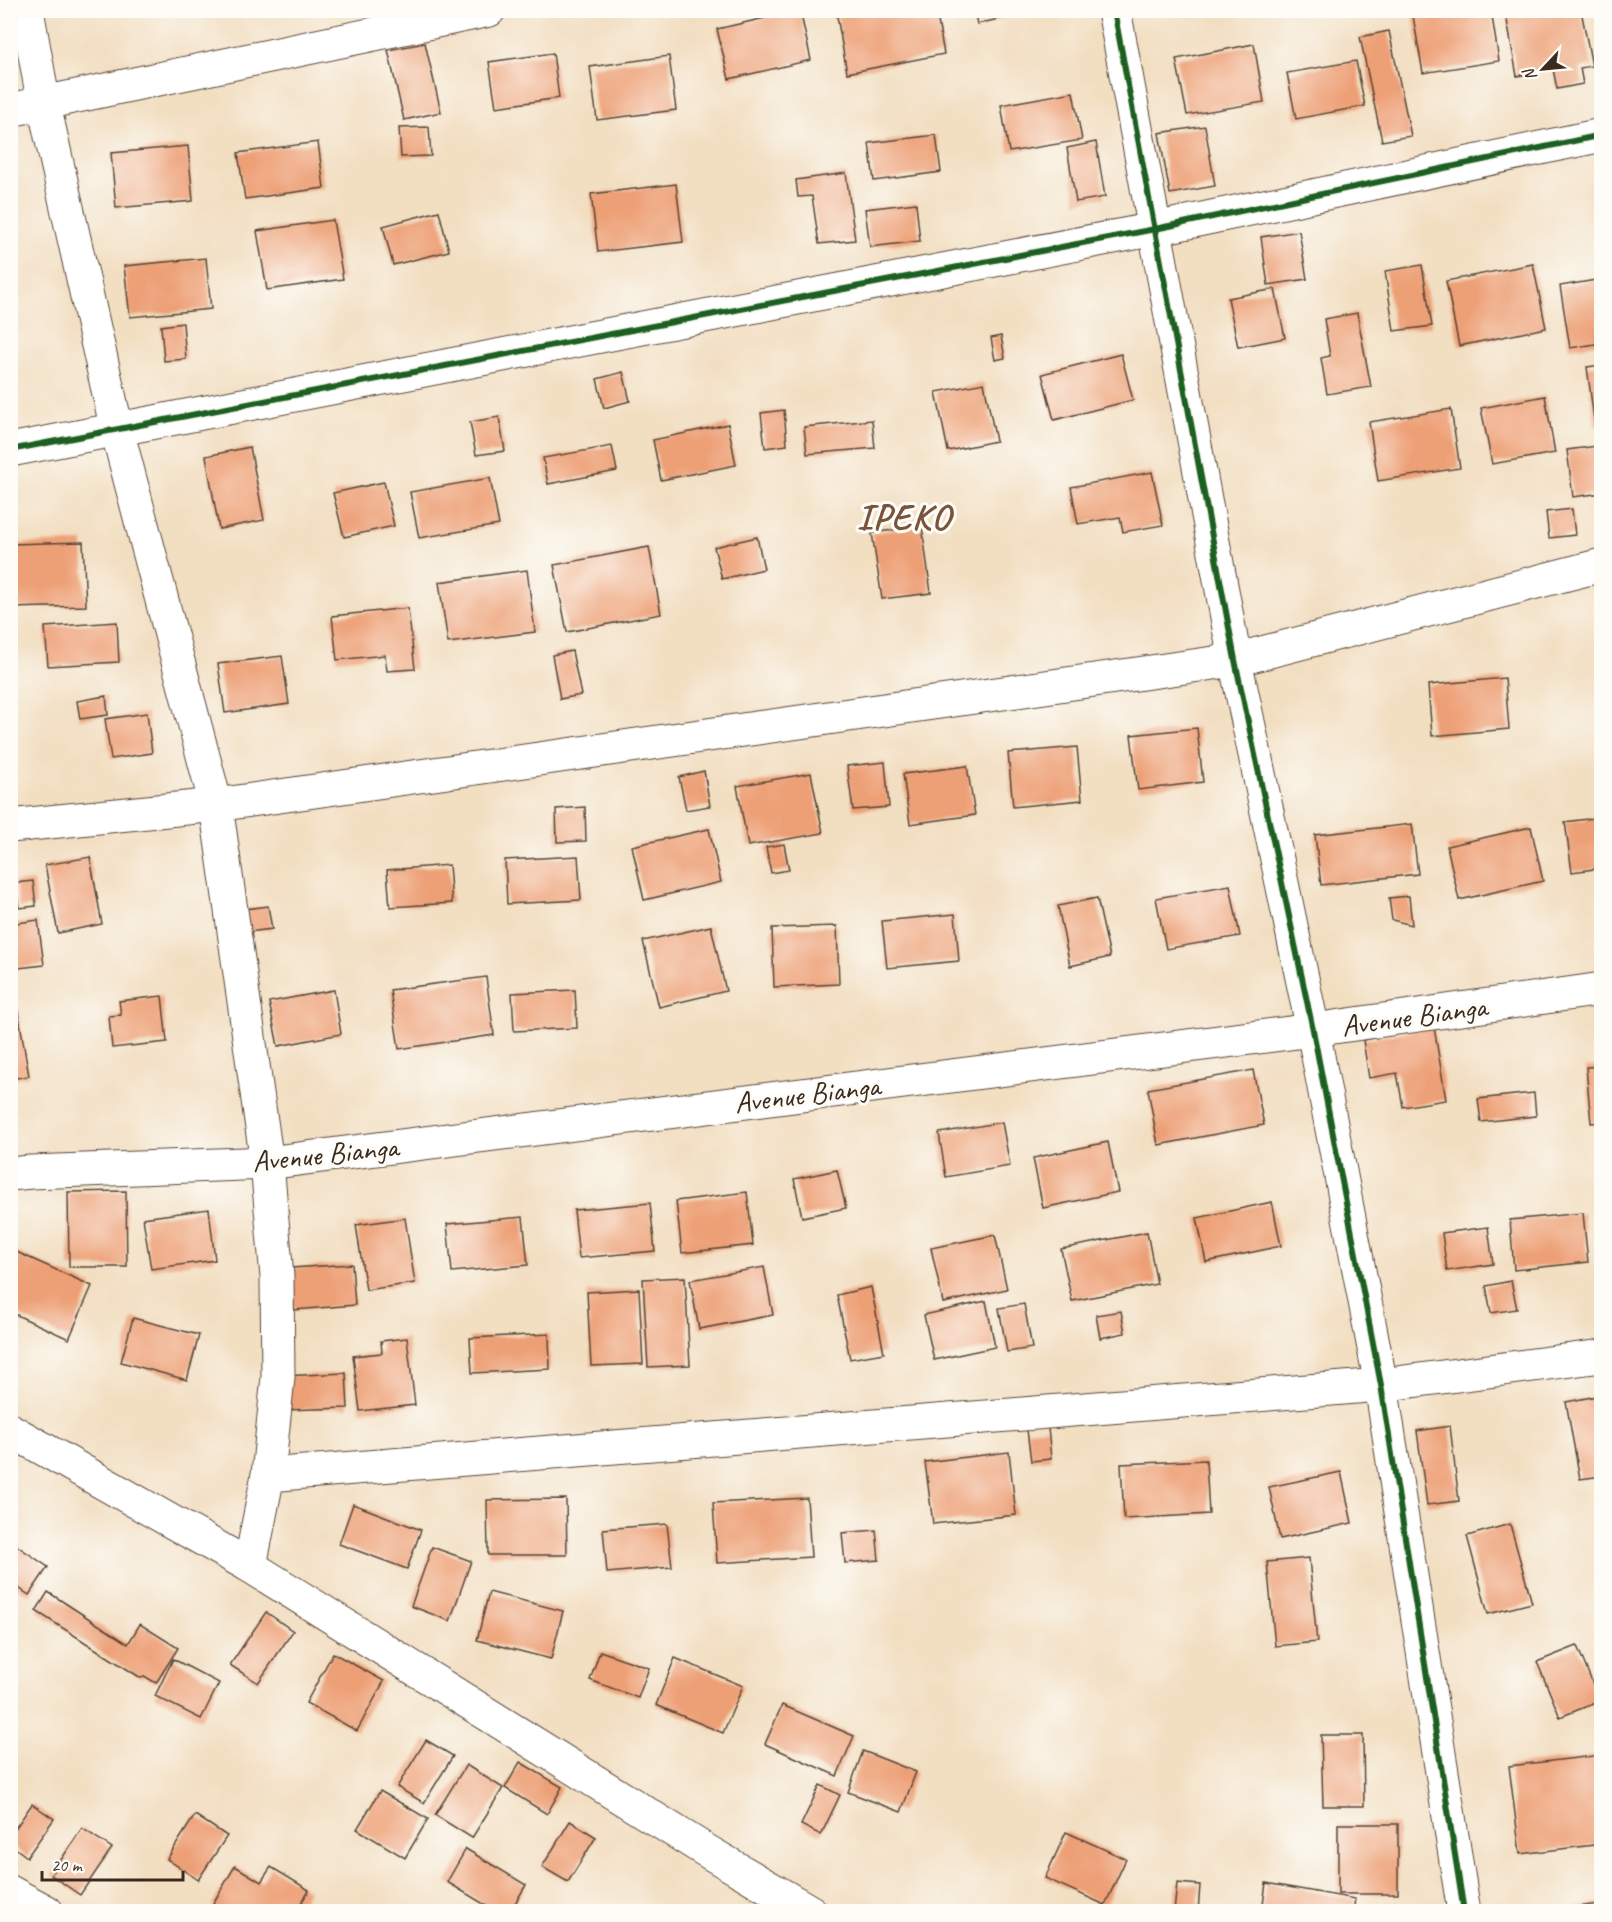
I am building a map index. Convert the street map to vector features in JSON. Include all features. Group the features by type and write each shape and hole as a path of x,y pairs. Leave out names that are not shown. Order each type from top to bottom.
{"street":[{"path":"27,10 44,105 117,430 216,805 267,1163 277,1277 278,1377 268,1475 250,1566"},
{"path":"10,110 44,105 489,10"},
{"path":"1114,10 1235,660 1313,1030 1381,1385 1464,1911"},
{"path":"10,450 1155,229 1602,135"},
{"path":"10,826 216,805 1235,660 1602,566"},
{"name":"Avenue Bianga","path":"10,1174 267,1163 1313,1030 1602,989"},
{"path":"268,1475 1381,1385 1602,1356"},
{"path":"10,1430 250,1566 705,1850 811,1911"},
{"path":"10,1892 47,1911"}],"building":[{"path":"800,10 811,60 729,79 717,29"},
{"path":"864,10 936,10 944,54 847,73 837,16"},
{"path":"974,10 1034,10 1034,11 977,24"},
{"path":"1446,10 1491,10 1499,61 1423,73 1413,16"},
{"path":"1531,10 1581,10 1592,66 1580,68 1583,84 1557,89 1553,69 1517,76 1506,15"},
{"path":"1389,31 1411,136 1382,141 1360,37"},
{"path":"425,43 441,112 404,120 388,50"},
{"path":"1254,44 1264,102 1187,115 1176,59"},
{"path":"553,53 559,98 496,107 489,62"},
{"path":"669,56 676,110 597,120 590,67"},
{"path":"1356,61 1365,106 1296,119 1287,73"},
{"path":"1073,92 1082,140 1009,152 1001,105"},
{"path":"1205,126 1215,186 1170,194 1159,133"},
{"path":"429,127 431,156 401,157 399,128"},
{"path":"936,135 941,172 874,181 869,143"},
{"path":"318,142 324,188 245,199 238,153"},
{"path":"1096,142 1105,197 1076,202 1067,148"},
{"path":"188,146 193,201 116,208 111,153"},
{"path":"846,173 855,240 819,244 812,196 798,197 796,180"},
{"path":"676,184 683,242 598,252 591,194"},
{"path":"916,203 920,241 870,247 865,209"},
{"path":"439,211 449,251 393,265 383,226"},
{"path":"333,220 343,279 267,290 257,231"},
{"path":"1299,231 1307,279 1268,285 1261,237"},
{"path":"206,258 211,309 130,317 124,266"},
{"path":"1533,264 1546,328 1459,346 1446,281"},
{"path":"1422,265 1432,326 1394,331 1385,271"},
{"path":"1602,279 1602,343 1570,348 1560,286"},
{"path":"1275,289 1285,338 1238,347 1228,298"},
{"path":"1357,313 1371,387 1327,394 1321,358 1330,356 1324,319"},
{"path":"183,323 186,359 164,361 161,326"},
{"path":"1001,336 1005,358 995,360 991,338"},
{"path":"1121,354 1133,400 1054,420 1042,374"},
{"path":"1602,365 1602,426 1595,427 1587,367"},
{"path":"623,372 630,401 604,408 597,379"},
{"path":"984,383 996,441 948,451 936,392"},
{"path":"1545,396 1555,453 1492,464 1481,408"},
{"path":"1451,409 1460,468 1378,481 1369,422"},
{"path":"784,410 787,445 765,448 761,413"},
{"path":"499,417 505,451 476,455 470,422"},
{"path":"872,420 875,448 807,454 804,427"},
{"path":"728,424 736,465 661,480 653,440"},
{"path":"612,446 617,471 548,484 543,458"},
{"path":"1597,446 1602,493 1573,497 1567,450"},
{"path":"250,447 264,520 219,529 206,456"},
{"path":"1152,472 1163,525 1123,532 1120,517 1078,524 1071,487"},
{"path":"490,478 499,525 419,538 410,492"},
{"path":"384,482 394,526 344,537 333,493"},
{"path":"1572,509 1575,535 1549,538 1546,512"},
{"path":"922,526 931,593 882,599 872,533"},
{"path":"757,537 764,569 722,579 714,547"},
{"path":"83,542 86,606 10,608 10,544"},
{"path":"649,547 661,614 567,632 554,565"},
{"path":"527,570 535,632 448,643 439,582"},
{"path":"1602,593 1602,609 1601,610 1597,594"},
{"path":"408,608 415,669 387,671 385,655 337,660 332,616"},
{"path":"117,622 119,662 48,666 45,627"},
{"path":"572,651 581,695 560,699 552,655"},
{"path":"282,656 289,704 225,713 218,664"},
{"path":"1505,678 1509,729 1432,736 1428,685"},
{"path":"106,696 108,715 80,719 77,701"},
{"path":"147,713 152,753 111,759 105,719"},
{"path":"1197,728 1203,782 1138,790 1131,735"},
{"path":"1077,747 1082,800 1013,807 1008,753"},
{"path":"885,762 889,807 853,810 847,766"},
{"path":"967,766 975,815 910,824 903,774"},
{"path":"704,771 710,806 686,810 679,777"},
{"path":"811,773 823,833 748,846 737,786"},
{"path":"585,807 586,841 557,842 556,809"},
{"path":"1602,817 1602,868 1572,872 1565,822"},
{"path":"1412,824 1418,874 1321,885 1315,835"},
{"path":"1531,827 1543,881 1459,900 1447,846"},
{"path":"709,829 721,882 644,900 632,846"},
{"path":"784,844 789,870 771,873 766,847"},
{"path":"578,856 581,900 507,904 505,860"},
{"path":"90,857 102,924 58,933 45,865"},
{"path":"449,865 452,903 390,907 387,870"},
{"path":"33,881 36,906 19,908 15,883"},
{"path":"1230,885 1240,936 1166,949 1156,898"},
{"path":"1409,896 1412,925 1392,920 1389,898"},
{"path":"1097,898 1110,957 1070,966 1058,906"},
{"path":"268,906 272,929 248,932 245,909"},
{"path":"955,914 959,961 887,968 882,921"},
{"path":"38,920 44,965 10,969 10,924"},
{"path":"711,926 726,991 659,1007 643,941"},
{"path":"837,926 839,984 774,987 772,928"},
{"path":"486,977 494,1035 399,1049 390,990"},
{"path":"334,990 341,1034 278,1046 269,1002"},
{"path":"575,990 577,1028 514,1031 512,993"},
{"path":"162,996 167,1042 112,1048 109,1016 121,1015 119,1001"},
{"path":"18,1011 29,1076 10,1079 10,1013"},
{"path":"1434,1027 1446,1100 1403,1107 1397,1073 1369,1078 1363,1040"},
{"path":"1602,1066 1602,1122 1591,1123 1586,1067"},
{"path":"1253,1070 1264,1125 1158,1145 1148,1089"},
{"path":"1534,1093 1536,1116 1481,1122 1478,1099"},
{"path":"1002,1122 1010,1166 946,1177 939,1133"},
{"path":"1108,1142 1118,1192 1043,1208 1033,1158"},
{"path":"837,1170 846,1208 802,1217 794,1179"},
{"path":"126,1191 127,1267 69,1267 68,1192"},
{"path":"747,1192 753,1245 682,1253 676,1201"},
{"path":"1272,1202 1281,1246 1206,1262 1197,1218"},
{"path":"650,1203 655,1251 579,1258 574,1210"},
{"path":"209,1209 215,1260 151,1269 143,1218"},
{"path":"1583,1213 1588,1262 1514,1270 1510,1220"},
{"path":"523,1217 528,1265 452,1272 447,1224"},
{"path":"405,1218 415,1283 366,1290 356,1225"},
{"path":"1488,1227 1493,1264 1447,1271 1442,1233"},
{"path":"1147,1232 1157,1284 1072,1301 1061,1249"},
{"path":"995,1235 1007,1289 943,1303 931,1248"},
{"path":"10,1249 92,1286 69,1339 10,1312"},
{"path":"352,1264 355,1305 294,1310 291,1268"},
{"path":"764,1267 773,1315 699,1329 690,1280"},
{"path":"685,1277 690,1365 648,1367 643,1279"},
{"path":"1511,1281 1517,1309 1491,1313 1486,1286"},
{"path":"871,1287 884,1353 850,1359 837,1295"},
{"path":"639,1289 643,1364 591,1366 587,1292"},
{"path":"986,1301 995,1347 934,1360 924,1315"},
{"path":"1024,1304 1032,1348 1007,1352 999,1308"},
{"path":"1121,1311 1125,1333 1100,1338 1096,1315"},
{"path":"133,1318 199,1335 187,1380 121,1362"},
{"path":"549,1334 550,1369 472,1373 470,1338"},
{"path":"407,1338 415,1405 360,1411 353,1356 382,1353 381,1341"},
{"path":"346,1373 348,1408 282,1410 281,1376"},
{"path":"1602,1395 1602,1476 1580,1479 1566,1402"},
{"path":"1450,1426 1459,1501 1427,1505 1417,1431"},
{"path":"1048,1428 1051,1459 1031,1461 1027,1430"},
{"path":"1009,1452 1016,1515 933,1524 925,1462"},
{"path":"1206,1460 1209,1514 1124,1519 1121,1464"},
{"path":"1341,1472 1352,1523 1280,1539 1269,1487"},
{"path":"807,1498 811,1557 717,1563 713,1503"},
{"path":"566,1499 567,1555 488,1555 487,1500"},
{"path":"353,1504 421,1530 407,1569 339,1544"},
{"path":"667,1524 672,1567 607,1573 603,1529"},
{"path":"1510,1524 1532,1603 1488,1614 1467,1536"},
{"path":"876,1530 879,1560 845,1563 842,1533"},
{"path":"10,1541 48,1567 29,1595 10,1582"},
{"path":"432,1547 471,1561 450,1621 411,1606"},
{"path":"1309,1558 1317,1642 1275,1646 1267,1562"},
{"path":"48,1592 128,1644 140,1624 178,1648 156,1683 144,1676 141,1678 36,1611"},
{"path":"489,1592 563,1611 551,1659 477,1640"},
{"path":"266,1612 293,1631 258,1683 230,1665"},
{"path":"1577,1646 1600,1701 1560,1717 1537,1662"},
{"path":"600,1651 649,1668 638,1698 590,1680"},
{"path":"333,1653 384,1681 357,1731 306,1703"},
{"path":"675,1658 743,1686 723,1733 656,1705"},
{"path":"173,1659 219,1683 201,1719 155,1696"},
{"path":"782,1705 854,1736 837,1776 765,1744"},
{"path":"1321,1735 1363,1735 1364,1806 1323,1806"},
{"path":"426,1740 453,1756 424,1803 397,1787"},
{"path":"863,1751 916,1772 901,1812 848,1792"},
{"path":"1602,1755 1602,1844 1520,1854 1509,1766"},
{"path":"520,1762 562,1787 547,1814 505,1788"},
{"path":"466,1765 503,1788 472,1838 435,1815"},
{"path":"820,1785 840,1795 821,1835 801,1825"},
{"path":"380,1791 428,1819 405,1858 357,1829"},
{"path":"32,1804 54,1819 27,1857 10,1844 10,1836"},
{"path":"195,1815 227,1836 198,1880 167,1859"},
{"path":"570,1821 596,1837 568,1882 542,1867"},
{"path":"1338,1824 1398,1824 1398,1894 1338,1894"},
{"path":"82,1828 112,1848 80,1895 51,1875"},
{"path":"1066,1832 1126,1859 1105,1905 1045,1878"},
{"path":"466,1849 526,1885 510,1912 497,1912 447,1882"},
{"path":"235,1866 261,1882 271,1867 309,1890 296,1912 223,1912 212,1905"},
{"path":"1177,1883 1200,1885 1198,1912 1174,1912"},
{"path":"1266,1883 1355,1899 1353,1912 1262,1912"},
{"path":"1598,1904 1599,1912 1558,1912 1558,1910"}],"cycle path":[{"path":"1114,10 1235,660 1313,1030 1381,1385 1464,1912"},
{"path":"10,450 1155,229 1602,135"}],"district":[{"name":"IPEKO","path":"904,516"}]}
